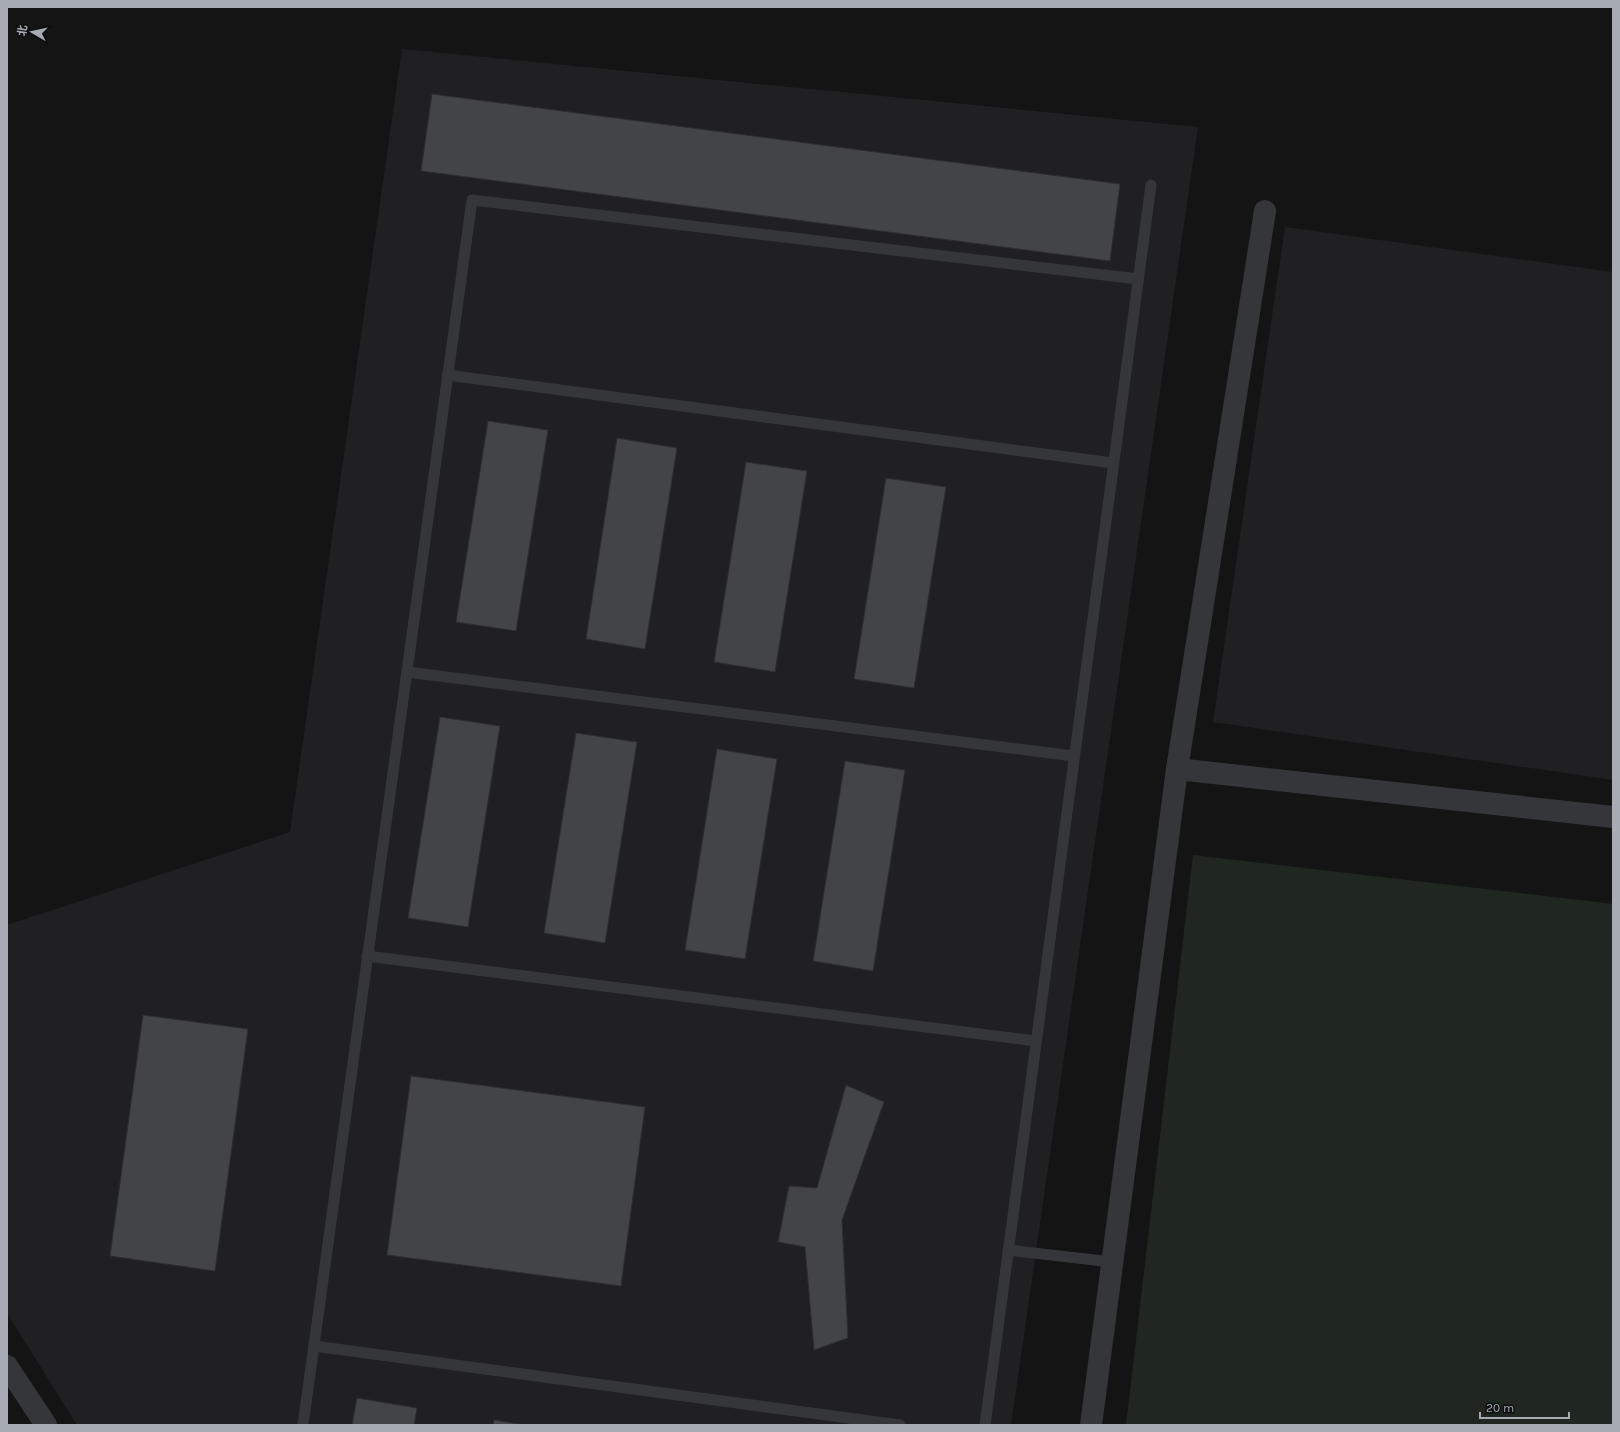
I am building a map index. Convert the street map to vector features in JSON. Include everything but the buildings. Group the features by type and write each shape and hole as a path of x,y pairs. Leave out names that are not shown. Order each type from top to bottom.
{"street":[{"path":"1091,1425 1177,769 1265,211"},
{"path":"1177,769 1613,817"},
{"path":"7,1366 46,1425"}],"lane":[{"path":"985,1425 1151,185"},
{"path":"303,1425 472,200 1138,279"},
{"path":"448,375 1113,463"},
{"path":"407,672 1074,756"},
{"path":"367,956 1036,1041"},
{"path":"1008,1250 1112,1262"},
{"path":"314,1346 900,1425"}],"shaded area":[{"path":"402,49 1198,127 1011,1425 77,1425 7,1313 7,925 290,832"},
{"path":"1285,227 1613,272 1613,780 1213,722"},
{"path":"1193,855 1613,904 1613,1425 1126,1425"}]}
